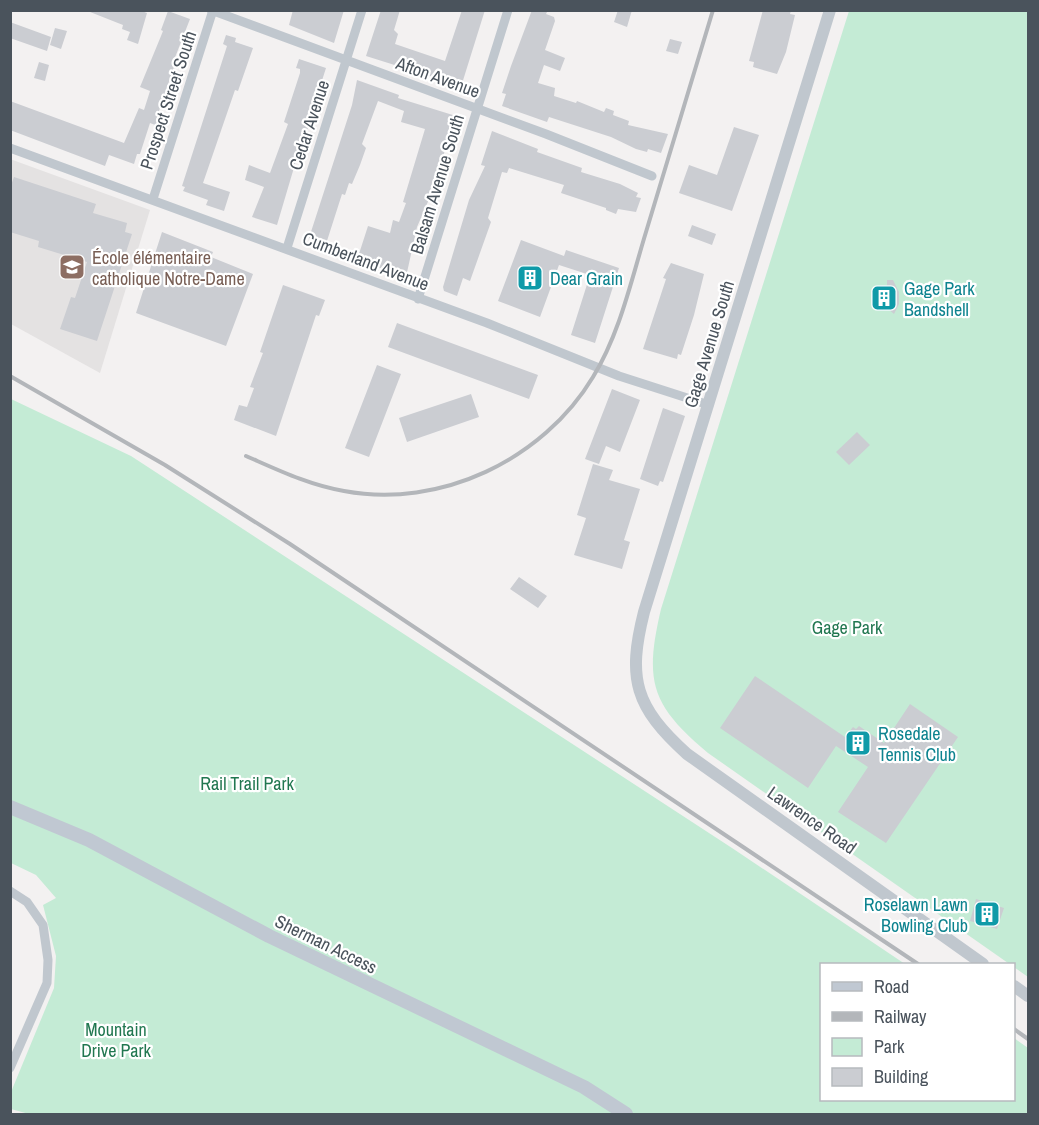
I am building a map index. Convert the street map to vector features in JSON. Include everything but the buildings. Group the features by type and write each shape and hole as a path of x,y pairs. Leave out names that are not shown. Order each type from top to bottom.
{"main road":[{"name":"Sherman Access","path":"10,807 89,840 269,936 566,1078 626,1114"}],"street":[{"name":"Cedar Avenue","path":"287,248 362,10"},
{"name":"Balsam Avenue South","path":"418,299 508,10"},
{"name":"Gage Avenue South","path":"639,690 635,671 635,647 830,10"},
{"name":"Afton Avenue","path":"212,11 652,176"},
{"name":"Prospect Street South","path":"153,199 212,11"},
{"name":"Cumberland Avenue","path":"10,148 287,248 487,323 619,376 709,405"},
{"name":"Lawrence Road","path":"639,690 657,725 687,754 981,963"},
{"path":"10,891 27,902 43,925 48,960 47,983 10,1068"},
{"path":"1015,987 1029,996"}],"shaded area":[{"name":"École élémentaire catholique Notre-Dame","path":"10,159 150,210 100,373 11,324"}],"green space":[{"name":"Gage Park","path":"849,11 1028,11 1028,977 1015,968 1015,963 1008,963 708,753 674,721 664,706 653,674 653,656 661,609"},
{"name":"Rail Trail Park","path":"11,399 131,456 732,848 904,963 820,963 820,1101 1015,1101 1015,1039 1028,1048 1028,1114 29,1114 11,1109 11,1092 54,988 56,956 43,905 56,898 36,875 11,863"}],"railway":[{"path":"246,456 318,485 380,495 416,492 452,485 486,472 518,454 546,432 572,406 593,377 611,343 630,288 713,10"},
{"path":"10,376 165,465 290,544 917,963"},
{"path":"1015,1030 1028,1039"}],"place":[{"name":"École élémentaire catholique Notre-Dame","path":"72,267"},
{"name":"Dear Grain","path":"530,278"},
{"name":"Gage Park Bandshell","path":"884,298"},
{"name":"Rosedale Tennis Club","path":"858,743"},
{"name":"Roselawn Lawn Bowling Club","path":"987,914"}],"park label":[{"name":"Mountain Drive Park","path":"116,1039"}]}
